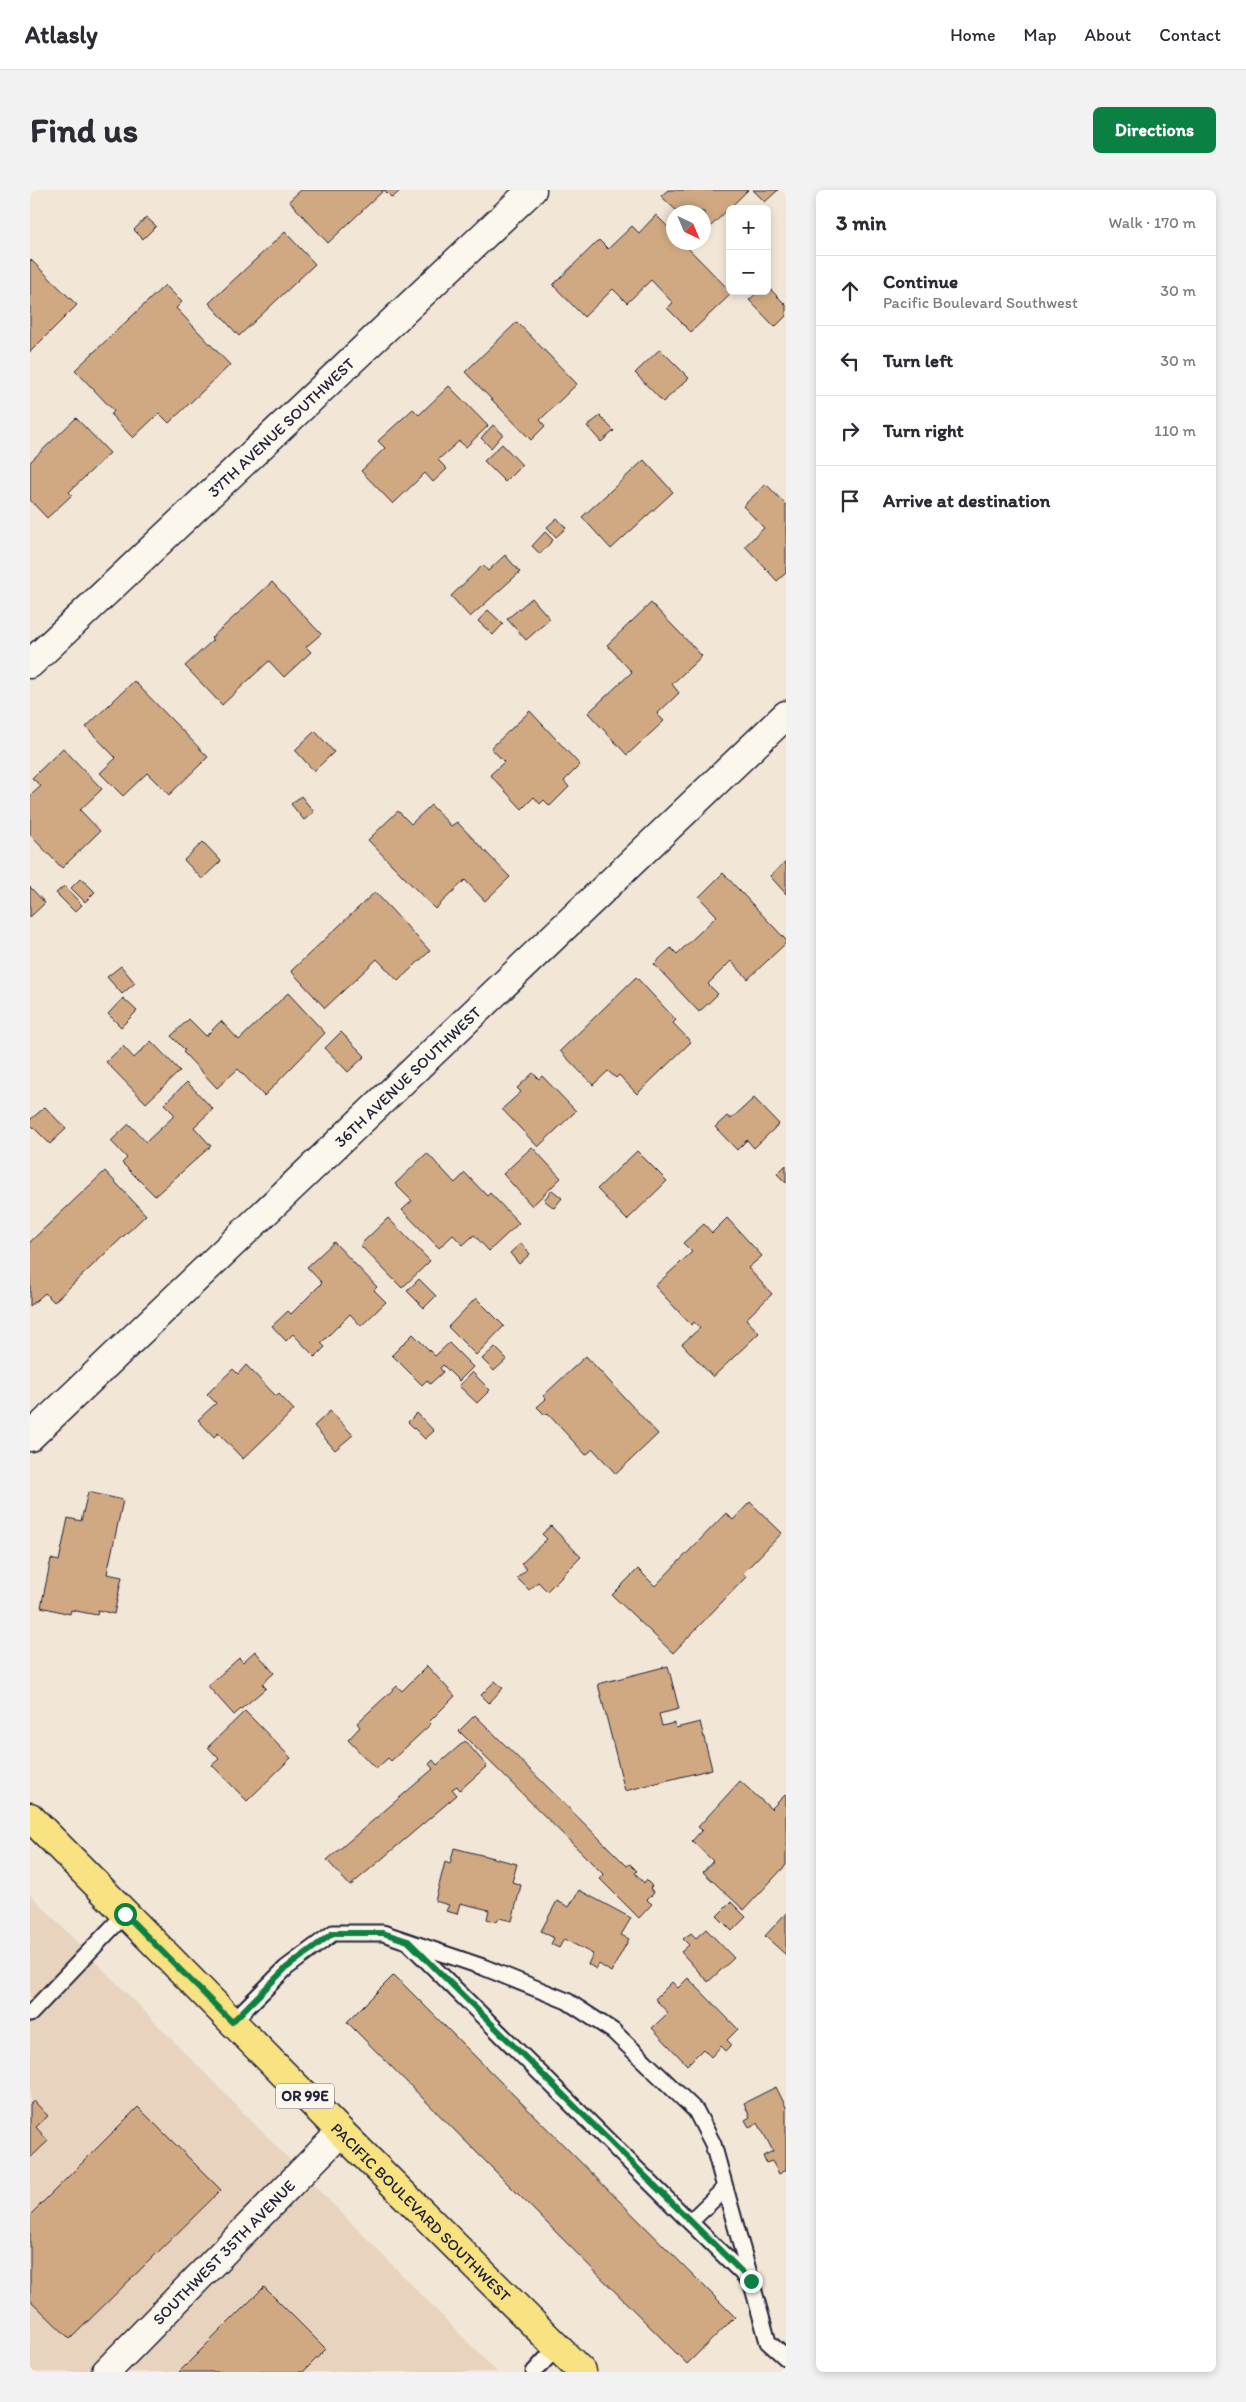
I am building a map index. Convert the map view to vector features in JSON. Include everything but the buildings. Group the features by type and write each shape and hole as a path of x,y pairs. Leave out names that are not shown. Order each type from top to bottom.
{"main road":[{"name":"PACIFIC BOULEVARD SOUTHWEST","path":"30,1817 341,2132 582,2372"}],"street":[{"name":"37TH AVENUE SOUTHWEST","path":"30,664 532,190"},
{"name":"36TH AVENUE SOUTHWEST","path":"30,1437 786,715"},
{"name":"SOUTHWEST 35TH AVENUE","path":"106,2372 341,2132"}],"lane":[{"path":"30,2014 125,1914"},
{"path":"232,2022 286,1968 333,1933 383,1933 483,1967 567,2001 613,2031 696,2111 712,2144 768,2342 786,2358"},
{"path":"408,1941 751,2281"},
{"path":"690,2222 725,2188"},
{"path":"534,2372 557,2347"}],"shaded area":[{"path":"30,1894 497,2372 30,2372"}],"route":[{"path":"125,1914 232,2022 286,1968 333,1933 383,1933 408,1941 751,2281"}]}
